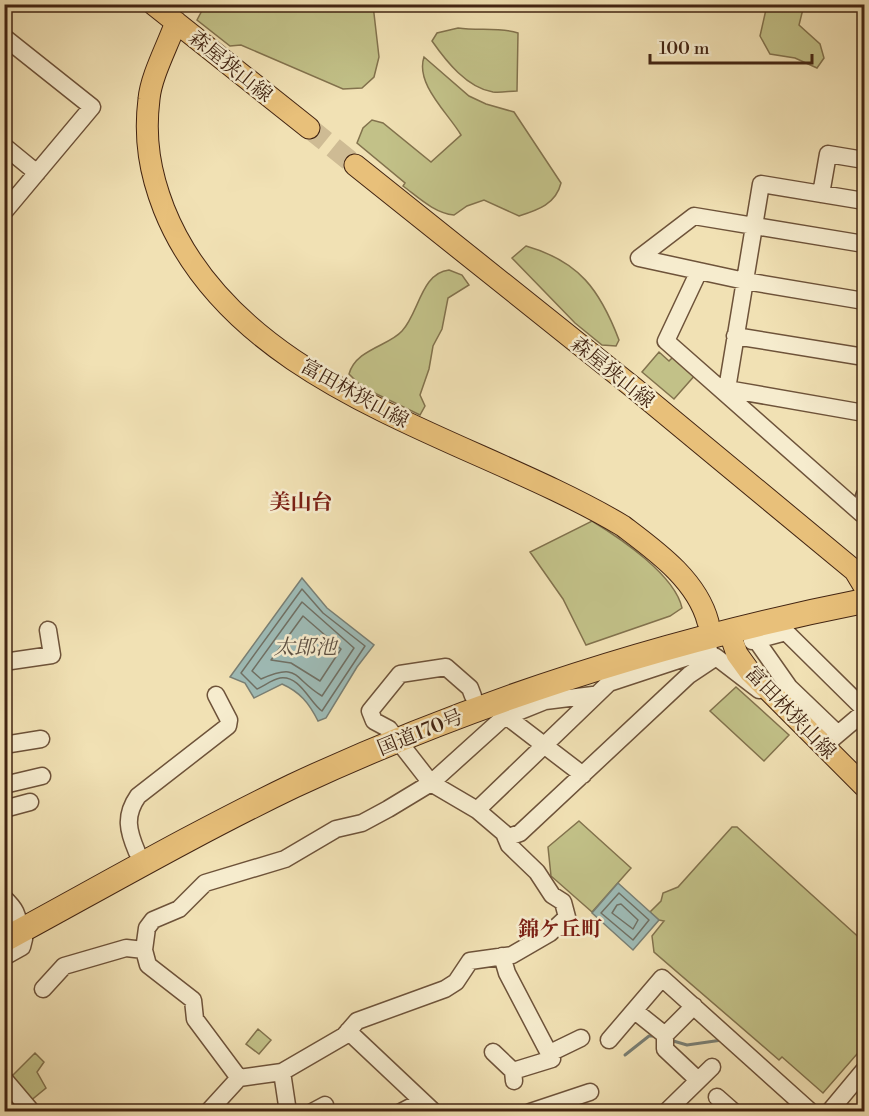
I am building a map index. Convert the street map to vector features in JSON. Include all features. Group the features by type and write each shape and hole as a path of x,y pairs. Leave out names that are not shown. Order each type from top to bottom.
{"highway":[{"name":"国道170号","path":"10,921 231,816 473,696 562,665 864,586"},
{"name":"国道170号","path":"10,921 280,778 394,735 718,626 864,601"}],"main road":[{"name":"森屋狭山線","path":"153,4 309,128"},
{"name":"富田林狭山線","path":"176,22 149,96 146,142 154,184 171,226 190,261 216,292 258,332 321,378 623,526 658,553 680,574 736,654 766,689 830,740 864,786"},
{"name":"森屋狭山線","path":"355,165 634,388 855,571 864,586"}],"street":[{"path":"4,37 92,106 4,212"},
{"path":"4,146 37,173"},
{"path":"821,194 828,154 864,160"},
{"path":"725,390 761,184 864,201"},
{"path":"864,244 694,216 639,258 744,280 864,301"},
{"path":"699,271 666,341 725,390 862,514 864,496"},
{"path":"735,336 864,357"},
{"path":"725,390 864,413"},
{"path":"4,662 52,655 48,630"},
{"path":"786,632 864,710 830,740 754,640 786,632"},
{"path":"477,810 593,695 620,677 667,665 672,661 710,650"},
{"path":"506,838 520,832 689,675 716,657 753,688 760,691 766,689"},
{"path":"667,665 689,675"},
{"path":"208,1112 239,1078 282,1072 348,1031 357,1021 445,989 456,982 470,961 512,955 555,930 567,917 567,910 563,902 552,895 537,872 509,845 504,833 477,810 431,783 394,735 374,721 370,711 400,674 446,667 470,688 473,696"},
{"path":"137,852 127,827 134,803 138,796 228,726 229,720 216,695"},
{"path":"239,1078 195,1019 193,1000 148,965 144,950 147,927 153,920 179,909 205,883 285,859 336,830 362,823 431,783 491,726 506,716 545,701 593,695"},
{"path":"506,716 583,775"},
{"path":"12,749 41,739"},
{"path":"4,809 17,791 42,776"},
{"path":"4,957 22,947 24,939 10,921"},
{"path":"43,989 64,966 126,948 144,950"},
{"path":"493,1053 513,1076 552,1059 507,973 502,956"},
{"path":"609,1040 662,978 811,1112"},
{"path":"693,1005 665,1038 665,1050 698,1080"},
{"path":"635,1011 665,1038"},
{"path":"348,1031 428,1106"},
{"path":"550,1053 581,1038"},
{"path":"666,1112 712,1067"},
{"path":"282,1072 288,1112"},
{"path":"4,1078 32,1112"},
{"path":"829,1112 862,1078"},
{"path":"530,1112 591,1092"},
{"path":"717,1097 734,1112"},
{"path":"401,1112 428,1106"}],"shaded area":[{"path":"205,5 373,5 379,57 374,77 362,88 343,89 241,45 230,46 197,20"},
{"path":"767,5 804,5 799,25 820,44 824,58 817,68 795,58 770,54 760,36"},
{"path":"458,28 504,30 518,33 517,91 496,92 483,89 466,79 451,65 432,41 437,33"},
{"path":"424,57 469,96 486,104 514,112 561,183 551,201 519,216 484,200 467,206 454,215 447,214 427,204 403,186 405,183 357,143 363,128 372,120 383,123 431,162 461,135 428,88 422,67"},
{"path":"526,246 560,260 585,280 604,306 612,322 619,340 616,346 602,345 575,323 512,258"},
{"path":"449,270 462,275 469,285 448,298 442,329 433,346 429,369 420,395 425,406 420,415 362,387 349,374 358,359 365,353 402,331 432,278"},
{"path":"659,352 669,361 674,356 696,374 674,399 642,372"},
{"path":"592,521 631,547 658,570 677,595 682,608 670,616 586,645 563,599 530,552"},
{"path":"736,687 789,735 764,761 710,711"},
{"path":"579,821 631,868 592,912 551,876 548,847"},
{"path":"732,827 737,827 864,942 864,1046 823,1093 782,1057 779,1060 654,952 652,936 664,921 659,920 650,912 661,901 663,893 678,887"},
{"path":"258,1029 271,1040 259,1054 246,1044"},
{"path":"35,1053 44,1062 37,1072 46,1088 29,1102 9,1079"},
{"path":"4,1087 25,1111 5,1111"}],"water":[{"name":"太郎池","path":"302,578 327,608 374,645 357,667 326,718 318,721 303,699 282,684 254,698 245,683 230,677"},
{"path":"618,883 659,920 633,950 592,913"}],"waterway":[{"path":"625,1055 649,1036 655,1036"},
{"path":"670,1040 687,1045 722,1040"}],"tunnel":[{"path":"309,128 355,165"}],"district":[{"name":"美山台","path":"301,502"},
{"name":"錦ケ丘町","path":"560,929"}]}
